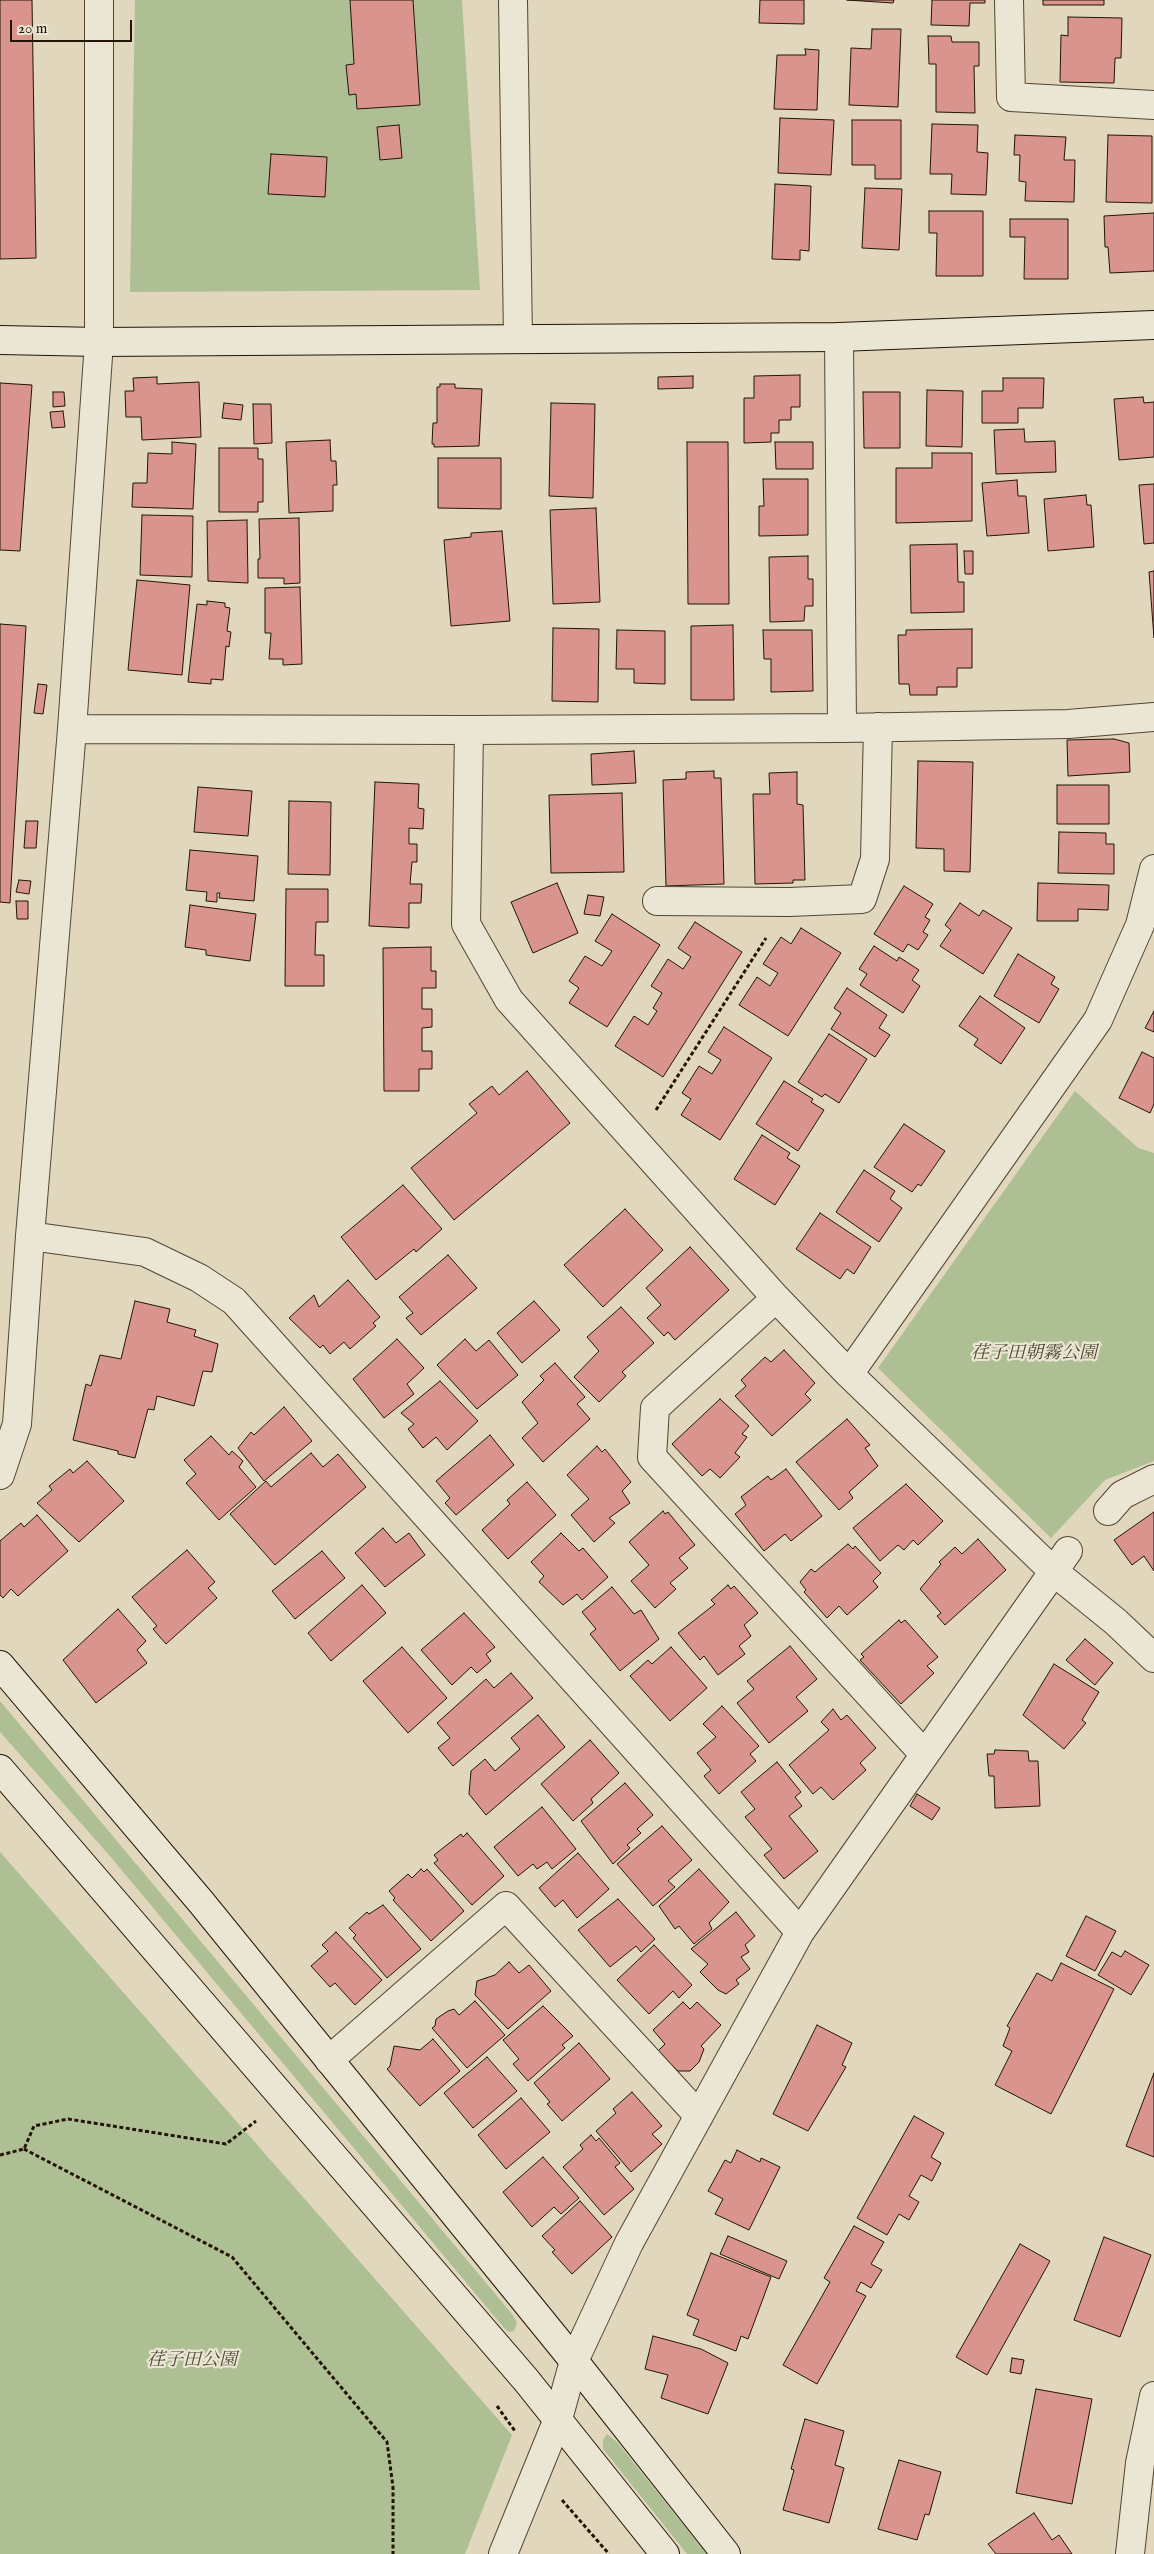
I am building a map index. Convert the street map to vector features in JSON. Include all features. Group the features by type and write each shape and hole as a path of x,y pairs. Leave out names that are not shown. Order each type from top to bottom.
{"street":[{"path":"0,1474 17,1424 30,1236 72,729 99,342 99,0"},
{"path":"513,0 518,339"},
{"path":"1009,0 1011,96 1154,105"},
{"path":"0,340 99,342 839,336 1154,325"},
{"path":"839,336 842,728"},
{"path":"72,729 468,730 842,728 1068,724 1154,717"},
{"path":"657,901 789,902 862,899 875,859 878,727"},
{"path":"468,730 466,924 509,1000 776,1298 849,1374 1061,1561 1116,1622 1154,1658"},
{"path":"849,1374 1098,1020 1140,925 1154,869"},
{"path":"30,1236 145,1252 199,1278 234,1301 800,1932"},
{"path":"776,1298 655,1408 652,1457 924,1754"},
{"path":"1108,1511 1122,1495 1154,1478"},
{"path":"503,2554 558,2418 574,2362 628,2242 800,1932 1061,1561"},
{"path":"0,1665 201,1902 574,2362 726,2554"},
{"path":"0,1769 558,2418 665,2554"},
{"path":"329,2060 506,1906 699,2116"},
{"path":"1130,2554 1140,2463 1153,2401"}],"path":[{"path":"631,1137 656,1109 789,902"},
{"path":"24,2149 34,2126 68,2119 226,2144 285,2100"},
{"path":"0,2156 24,2149 232,2257 387,2442 393,2487 392,2554"}],"green space":[{"path":"135,0 462,0 480,290 130,292"},
{"name":"荏子田朝霧公園","path":"1075,1091 1138,1148 1154,1153 1154,1461 1105,1480 1051,1538 878,1368"},
{"path":"0,1701 512,2314 517,2323 514,2331 509,2332 505,2329 109,1855 0,1732"},
{"name":"荏子田公園","path":"0,1852 512,2435 465,2554 0,2554"},
{"path":"607,2434 617,2442 707,2554 687,2554 603,2449 603,2440"}],"building":[{"path":"0,0 32,0 36,258 0,259"},
{"path":"350,0 413,0 420,105 357,109 356,94 349,95 346,65 354,64"},
{"path":"760,0 804,0 804,24 759,23"},
{"path":"847,0 894,0 893,3"},
{"path":"932,0 985,0 985,3 970,3 969,26 931,25"},
{"path":"1043,0 1104,0 1104,5 1043,5"},
{"path":"1068,17 1122,18 1121,58 1115,58 1114,83 1060,82 1061,35 1068,36"},
{"path":"872,29 901,29 898,107 849,105 851,48 871,49"},
{"path":"928,36 951,36 952,42 979,42 979,66 974,66 975,113 936,112 936,64 929,64"},
{"path":"805,49 819,50 817,110 774,109 777,55 806,55"},
{"path":"780,118 834,120 831,175 778,173"},
{"path":"852,120 901,120 901,179 875,179 875,165 852,165"},
{"path":"932,124 978,125 977,152 988,153 986,195 951,194 952,174 930,174"},
{"path":"399,125 402,158 380,160 377,127"},
{"path":"1015,135 1066,137 1064,160 1075,160 1074,202 1025,201 1026,182 1019,181 1020,155 1014,155"},
{"path":"1108,135 1152,136 1152,203 1106,202"},
{"path":"271,154 327,157 325,197 268,194"},
{"path":"775,184 811,186 809,251 800,250 800,260 772,259"},
{"path":"865,188 902,189 899,250 862,248"},
{"path":"929,211 983,211 983,276 936,276 937,233 929,233"},
{"path":"1154,213 1154,271 1110,273 1108,247 1105,247 1104,216"},
{"path":"1010,219 1068,219 1068,279 1024,279 1025,237 1010,237"},
{"path":"800,375 800,407 791,407 791,420 779,420 779,433 771,433 771,442 744,443 744,398 754,398 754,376"},
{"path":"693,376 693,388 658,389 658,377"},
{"path":"157,377 157,384 199,382 201,437 142,440 141,417 126,417 125,391 134,391 133,378"},
{"path":"1003,378 1044,378 1043,408 1018,408 1018,423 982,423 982,391 1003,391"},
{"path":"0,383 32,385 20,551 0,550"},
{"path":"440,384 455,384 455,388 482,389 479,446 434,447 434,444 432,444 433,423 437,423 437,387 440,387"},
{"path":"927,390 963,391 962,447 926,446"},
{"path":"53,392 64,392 65,406 53,407"},
{"path":"863,392 900,392 900,448 864,448"},
{"path":"1143,397 1144,403 1154,402 1154,457 1119,460 1114,399"},
{"path":"224,403 243,405 241,420 222,418"},
{"path":"551,403 595,404 593,498 549,496"},
{"path":"253,404 271,404 272,443 254,444"},
{"path":"63,411 65,427 52,428 50,412"},
{"path":"1024,429 1025,442 1055,441 1056,472 996,474 994,430"},
{"path":"330,440 331,461 336,461 337,485 333,485 333,511 289,513 286,442"},
{"path":"172,442 196,444 193,509 132,507 133,483 147,483 148,453 172,454"},
{"path":"687,442 728,442 729,604 688,604"},
{"path":"775,442 813,442 813,469 776,469"},
{"path":"219,448 258,448 258,459 263,459 263,502 258,502 258,512 219,512"},
{"path":"932,453 972,453 972,521 896,523 896,468 932,468"},
{"path":"438,458 501,458 501,509 438,508"},
{"path":"763,479 808,479 808,535 759,536 759,506 764,506"},
{"path":"1017,480 1018,496 1026,496 1029,533 987,536 982,483"},
{"path":"1154,484 1154,543 1144,544 1139,485"},
{"path":"1086,495 1087,505 1091,505 1094,547 1048,551 1044,499"},
{"path":"596,508 600,602 553,604 550,510"},
{"path":"142,515 193,516 192,577 140,575"},
{"path":"299,518 300,583 284,584 284,578 258,578 258,559 260,559 259,519"},
{"path":"247,520 248,583 208,581 207,521"},
{"path":"502,531 510,621 451,626 444,540 471,537 471,533"},
{"path":"957,544 958,582 964,582 964,612 911,613 910,545"},
{"path":"964,551 973,551 973,574 965,574"},
{"path":"808,556 808,579 813,579 813,606 805,606 804,621 770,622 769,557"},
{"path":"1154,571 1154,638 1149,572"},
{"path":"137,580 190,585 182,675 128,670"},
{"path":"300,587 302,664 283,665 283,659 269,659 271,633 265,633 265,588"},
{"path":"207,601 225,603 225,607 230,608 227,631 231,632 229,647 226,646 223,680 211,679 211,684 188,682 197,604 207,605"},
{"path":"0,624 26,626 10,903 0,902"},
{"path":"733,625 734,700 691,700 691,626"},
{"path":"553,628 599,629 598,702 552,701"},
{"path":"972,629 972,668 957,668 957,687 937,687 937,695 910,695 909,684 899,684 898,635 906,635 906,630"},
{"path":"617,630 665,631 665,684 634,683 634,669 616,669"},
{"path":"763,630 812,630 813,691 771,692 771,659 764,659"},
{"path":"38,684 47,685 43,714 34,713"},
{"path":"1114,739 1129,743 1130,772 1068,776 1067,740"},
{"path":"634,751 636,783 592,785 591,754"},
{"path":"918,761 973,762 970,872 944,871 944,849 916,848"},
{"path":"714,771 714,778 721,778 724,884 666,886 663,780 686,779 686,772"},
{"path":"797,772 797,804 803,805 805,880 793,880 793,883 755,884 753,794 770,794 769,773"},
{"path":"375,782 419,784 418,808 424,809 423,829 409,828 409,844 417,844 417,862 412,862 410,884 422,884 421,903 409,903 409,928 369,926"},
{"path":"1057,785 1109,785 1109,824 1057,824"},
{"path":"198,787 252,791 248,836 194,832"},
{"path":"622,793 624,872 551,873 549,795"},
{"path":"289,801 331,802 330,875 288,874"},
{"path":"26,821 38,821 36,848 24,848"},
{"path":"1059,832 1106,833 1106,844 1114,844 1114,874 1058,873"},
{"path":"190,850 258,856 254,901 219,898 220,893 217,893 217,902 206,901 207,892 186,890"},
{"path":"19,880 31,881 29,894 16,892"},
{"path":"557,883 578,933 533,953 511,902"},
{"path":"1038,883 1109,885 1108,910 1078,909 1078,921 1037,921"},
{"path":"904,886 933,904 925,917 930,920 923,932 928,935 918,950 908,944 903,952 874,934"},
{"path":"286,889 328,889 328,922 316,922 315,955 324,955 324,986 285,986"},
{"path":"588,895 604,897 600,916 584,914"},
{"path":"16,901 28,901 28,919 17,919"},
{"path":"960,903 979,916 983,910 1012,928 983,974 940,946 951,930 945,925"},
{"path":"190,905 256,914 250,961 206,955 206,950 185,947"},
{"path":"612,914 660,945 607,1027 569,1003 579,988 569,981 585,956 602,966 612,951 595,941"},
{"path":"695,922 742,952 663,1077 615,1046 634,1016 648,1025 657,1011 653,1008 662,993 651,986 668,959 683,969 691,957 678,948"},
{"path":"801,928 841,953 788,1036 739,1005 757,977 770,986 778,973 763,964 781,937 791,944"},
{"path":"874,946 897,961 899,957 919,970 912,980 920,986 903,1013 860,985 867,974 859,969"},
{"path":"431,947 431,971 436,971 436,988 422,988 422,1009 432,1009 432,1027 422,1028 422,1051 432,1051 432,1069 419,1069 419,1091 384,1091 383,948"},
{"path":"1018,954 1055,977 1051,984 1059,989 1039,1023 994,996"},
{"path":"847,988 887,1015 879,1028 890,1035 875,1057 831,1029 841,1013 834,1008"},
{"path":"980,996 1025,1028 1001,1064 974,1045 978,1039 959,1026"},
{"path":"1154,1011 1154,1032 1145,1028"},
{"path":"724,1027 772,1058 720,1140 681,1115 691,1099 682,1093 699,1066 712,1074 721,1060 708,1052"},
{"path":"829,1034 867,1059 839,1103 825,1094 822,1097 798,1082"},
{"path":"1142,1052 1154,1058 1154,1104 1150,1113 1119,1098"},
{"path":"527,1071 570,1123 454,1220 411,1168 477,1113 469,1104 492,1086 499,1095"},
{"path":"784,1081 813,1099 811,1102 824,1110 798,1151 756,1124"},
{"path":"904,1124 945,1151 921,1186 918,1184 912,1192 874,1167"},
{"path":"762,1135 790,1153 787,1158 800,1166 775,1205 734,1179"},
{"path":"864,1170 895,1191 890,1199 902,1208 879,1242 836,1212"},
{"path":"403,1185 442,1229 416,1252 414,1249 376,1280 341,1237"},
{"path":"625,1209 663,1250 603,1307 564,1265"},
{"path":"820,1213 871,1247 854,1274 847,1269 840,1279 796,1249"},
{"path":"690,1247 729,1290 675,1340 668,1332 664,1336 647,1318 661,1305 646,1288"},
{"path":"448,1255 477,1288 421,1335 406,1318 413,1313 399,1297"},
{"path":"348,1280 380,1317 373,1323 376,1326 350,1349 344,1342 330,1354 323,1345 320,1348 289,1318 314,1295 319,1307"},
{"path":"135,1301 170,1309 167,1322 196,1330 194,1336 218,1344 212,1372 203,1371 194,1406 157,1396 154,1410 148,1409 135,1458 118,1454 118,1451 73,1440 86,1384 91,1386 100,1355 121,1359"},
{"path":"534,1301 560,1330 522,1363 497,1333"},
{"path":"621,1307 654,1343 622,1372 626,1376 599,1402 574,1377 599,1351 587,1337"},
{"path":"397,1339 424,1368 407,1384 414,1394 384,1418 353,1379"},
{"path":"465,1339 476,1351 489,1340 518,1375 477,1409 437,1365"},
{"path":"784,1350 815,1383 805,1394 811,1400 772,1436 735,1396 746,1386 741,1380 765,1357 771,1362"},
{"path":"555,1363 585,1397 577,1404 590,1419 543,1462 522,1438 538,1423 522,1402 544,1380 540,1376"},
{"path":"440,1381 478,1421 447,1450 436,1437 423,1448 408,1429 414,1424 401,1413"},
{"path":"720,1399 749,1426 742,1434 747,1437 735,1453 740,1457 720,1478 710,1469 702,1476 672,1444"},
{"path":"284,1407 312,1441 264,1481 238,1448 251,1432 254,1435"},
{"path":"847,1419 870,1445 865,1448 878,1466 849,1492 853,1498 839,1510 796,1462"},
{"path":"490,1435 514,1465 456,1515 445,1503 450,1498 436,1481"},
{"path":"211,1436 229,1455 232,1451 243,1461 239,1467 256,1487 219,1520 186,1483 196,1474 184,1460"},
{"path":"597,1446 602,1452 605,1449 631,1482 622,1491 630,1503 609,1518 615,1523 594,1542 571,1515 589,1499 567,1475"},
{"path":"311,1453 323,1467 338,1454 366,1487 275,1565 230,1514 266,1481 271,1487"},
{"path":"87,1461 124,1501 79,1542 37,1503 52,1490 49,1486 70,1469 73,1473"},
{"path":"786,1469 822,1516 791,1541 785,1534 764,1551 735,1514 746,1505 741,1497 768,1476 771,1480"},
{"path":"527,1482 556,1515 508,1559 482,1530 510,1504 507,1500"},
{"path":"906,1484 943,1521 918,1545 913,1540 904,1550 898,1545 880,1561 853,1528"},
{"path":"663,1511 665,1514 668,1512 695,1545 679,1558 688,1568 670,1583 676,1589 655,1608 631,1581 649,1565 629,1542"},
{"path":"1154,1512 1154,1571 1144,1556 1132,1565 1114,1540"},
{"path":"37,1515 68,1551 18,1596 11,1589 3,1598 0,1595 0,1541 21,1523 24,1527"},
{"path":"383,1528 396,1543 409,1533 425,1555 385,1587 355,1553"},
{"path":"561,1533 579,1551 583,1548 608,1577 582,1600 577,1594 563,1605 539,1582 544,1576 531,1562"},
{"path":"978,1539 1006,1570 945,1625 937,1616 941,1613 920,1589 941,1564 939,1562 955,1547 962,1554"},
{"path":"848,1544 853,1549 855,1546 881,1573 873,1581 878,1587 847,1615 839,1606 827,1618 804,1592 806,1590 800,1582 811,1569 815,1572"},
{"path":"187,1550 215,1582 208,1588 217,1598 166,1644 153,1629 157,1626 132,1597"},
{"path":"322,1551 345,1578 295,1619 272,1591"},
{"path":"362,1585 386,1613 331,1661 308,1633"},
{"path":"728,1585 731,1589 734,1586 758,1613 744,1625 751,1636 739,1646 745,1654 718,1675 704,1656 700,1660 678,1633 715,1604 711,1600"},
{"path":"612,1587 634,1614 641,1610 659,1639 620,1671 590,1634 596,1629 582,1612"},
{"path":"118,1609 146,1641 137,1650 147,1663 96,1703 63,1660"},
{"path":"464,1613 495,1647 486,1654 491,1661 477,1673 471,1667 452,1685 421,1650"},
{"path":"899,1620 901,1623 905,1620 938,1657 927,1666 934,1673 901,1704 860,1660 864,1657 861,1654"},
{"path":"1085,1639 1113,1663 1095,1685 1066,1660"},
{"path":"790,1646 817,1679 796,1697 808,1711 769,1743 737,1703 754,1689 747,1681"},
{"path":"402,1647 447,1698 408,1733 363,1681"},
{"path":"671,1647 707,1688 670,1721 630,1676 648,1660 652,1664"},
{"path":"1054,1664 1099,1692 1082,1720 1086,1723 1064,1749 1023,1715"},
{"path":"511,1673 533,1698 453,1766 438,1748 450,1738 437,1723 486,1679 494,1688"},
{"path":"722,1706 759,1746 750,1754 756,1761 719,1794 704,1776 711,1770 697,1753 716,1737 703,1724"},
{"path":"833,1709 841,1720 847,1715 876,1748 860,1763 866,1770 833,1800 821,1787 813,1794 789,1765 829,1730 821,1722"},
{"path":"538,1715 565,1747 486,1815 469,1794 471,1771 485,1759 495,1771 520,1749 511,1738"},
{"path":"590,1740 619,1773 591,1799 593,1803 573,1821 541,1784"},
{"path":"995,1750 1028,1751 1029,1761 1038,1761 1040,1806 995,1808 994,1776 989,1776 987,1754 994,1754"},
{"path":"777,1762 801,1792 795,1797 802,1806 789,1816 818,1851 784,1879 764,1855 772,1849 745,1817 755,1809 741,1792"},
{"path":"625,1783 653,1815 637,1829 641,1833 627,1845 630,1848 613,1864 581,1821"},
{"path":"917,1794 940,1808 932,1820 910,1806"},
{"path":"542,1807 576,1849 552,1869 547,1862 537,1869 533,1864 518,1876 494,1847"},
{"path":"662,1826 692,1860 668,1881 675,1887 653,1906 617,1864"},
{"path":"467,1833 504,1876 472,1905 434,1863 438,1860 434,1855 461,1834 463,1837"},
{"path":"578,1853 609,1889 577,1918 563,1900 555,1907 539,1888"},
{"path":"421,1869 424,1872 427,1869 464,1911 431,1941 393,1900 395,1898 389,1891 408,1874 412,1878"},
{"path":"699,1869 729,1902 709,1923 712,1929 694,1944 679,1926 675,1929 659,1906"},
{"path":"618,1899 655,1939 641,1952 636,1946 610,1967 578,1930"},
{"path":"383,1905 421,1949 387,1978 353,1938 356,1935 349,1928 367,1912 369,1914"},
{"path":"736,1912 755,1936 745,1945 749,1952 741,1957 750,1969 736,1980 739,1984 726,1994 718,1990 700,1972 708,1964 691,1949"},
{"path":"1086,1916 1116,1931 1095,1971 1066,1956"},
{"path":"336,1932 382,1980 355,2005 335,1983 330,1987 311,1966 328,1951 322,1945"},
{"path":"654,1945 692,1985 679,1998 673,1991 649,2014 617,1980"},
{"path":"1125,1951 1149,1965 1131,1995 1098,1975 1112,1952 1121,1957"},
{"path":"509,1962 519,1973 529,1965 551,1991 508,2029 475,1995 477,1981 495,1975"},
{"path":"1061,1963 1114,1989 1051,2114 995,2085 1012,2051 1003,2046 1010,2028 1007,2026 1037,1973 1052,1981"},
{"path":"475,2001 505,2035 467,2068 432,2028 435,2026 436,2019 448,2011 454,2009 459,2015"},
{"path":"683,2002 690,2009 697,2002 721,2025 701,2046 704,2049 699,2062 690,2071 678,2071 658,2051 665,2044 653,2030"},
{"path":"543,2006 573,2036 562,2045 565,2048 528,2081 513,2064 519,2059 503,2040"},
{"path":"817,2025 852,2043 842,2065 846,2067 808,2131 773,2114"},
{"path":"433,2039 460,2071 420,2106 387,2069 390,2066 394,2046 420,2050"},
{"path":"579,2043 610,2079 562,2121 547,2104 550,2102 534,2083"},
{"path":"487,2057 517,2091 473,2128 444,2093"},
{"path":"1154,2073 1154,2157 1126,2146"},
{"path":"632,2092 662,2126 652,2134 662,2144 631,2172 596,2131 616,2113 613,2109"},
{"path":"521,2098 550,2132 506,2169 478,2135"},
{"path":"914,2116 944,2133 931,2157 941,2163 932,2181 921,2175 909,2196 919,2202 909,2220 899,2214 887,2235 857,2218"},
{"path":"591,2135 596,2141 599,2138 620,2163 615,2167 634,2189 604,2215 563,2167 583,2149 580,2145"},
{"path":"737,2150 760,2162 761,2158 780,2167 749,2230 715,2214 723,2199 708,2191 725,2160 731,2163"},
{"path":"543,2157 579,2198 561,2214 554,2207 532,2227 503,2192"},
{"path":"580,2201 612,2237 572,2274 552,2252 555,2250 542,2236"},
{"path":"854,2226 884,2242 871,2264 882,2270 871,2288 861,2282 856,2291 866,2296 817,2384 783,2365 830,2282 824,2278"},
{"path":"728,2236 787,2261 779,2279 720,2254"},
{"path":"1104,2237 1151,2255 1120,2337 1074,2320"},
{"path":"1020,2244 1050,2261 987,2375 956,2357"},
{"path":"711,2253 771,2277 748,2339 741,2336 736,2351 693,2335 699,2320 687,2315"},
{"path":"653,2336 701,2349 728,2363 708,2414 661,2398 668,2375 645,2369"},
{"path":"1012,2358 1024,2360 1021,2374 1010,2372"},
{"path":"1036,2389 1092,2399 1072,2504 1016,2493"},
{"path":"805,2419 844,2431 835,2465 844,2468 829,2523 783,2510 794,2470 791,2469"},
{"path":"899,2460 941,2472 929,2515 925,2514 917,2540 878,2529"},
{"path":"1034,2513 1052,2540 1059,2535 1072,2554 996,2554 988,2544"}]}
